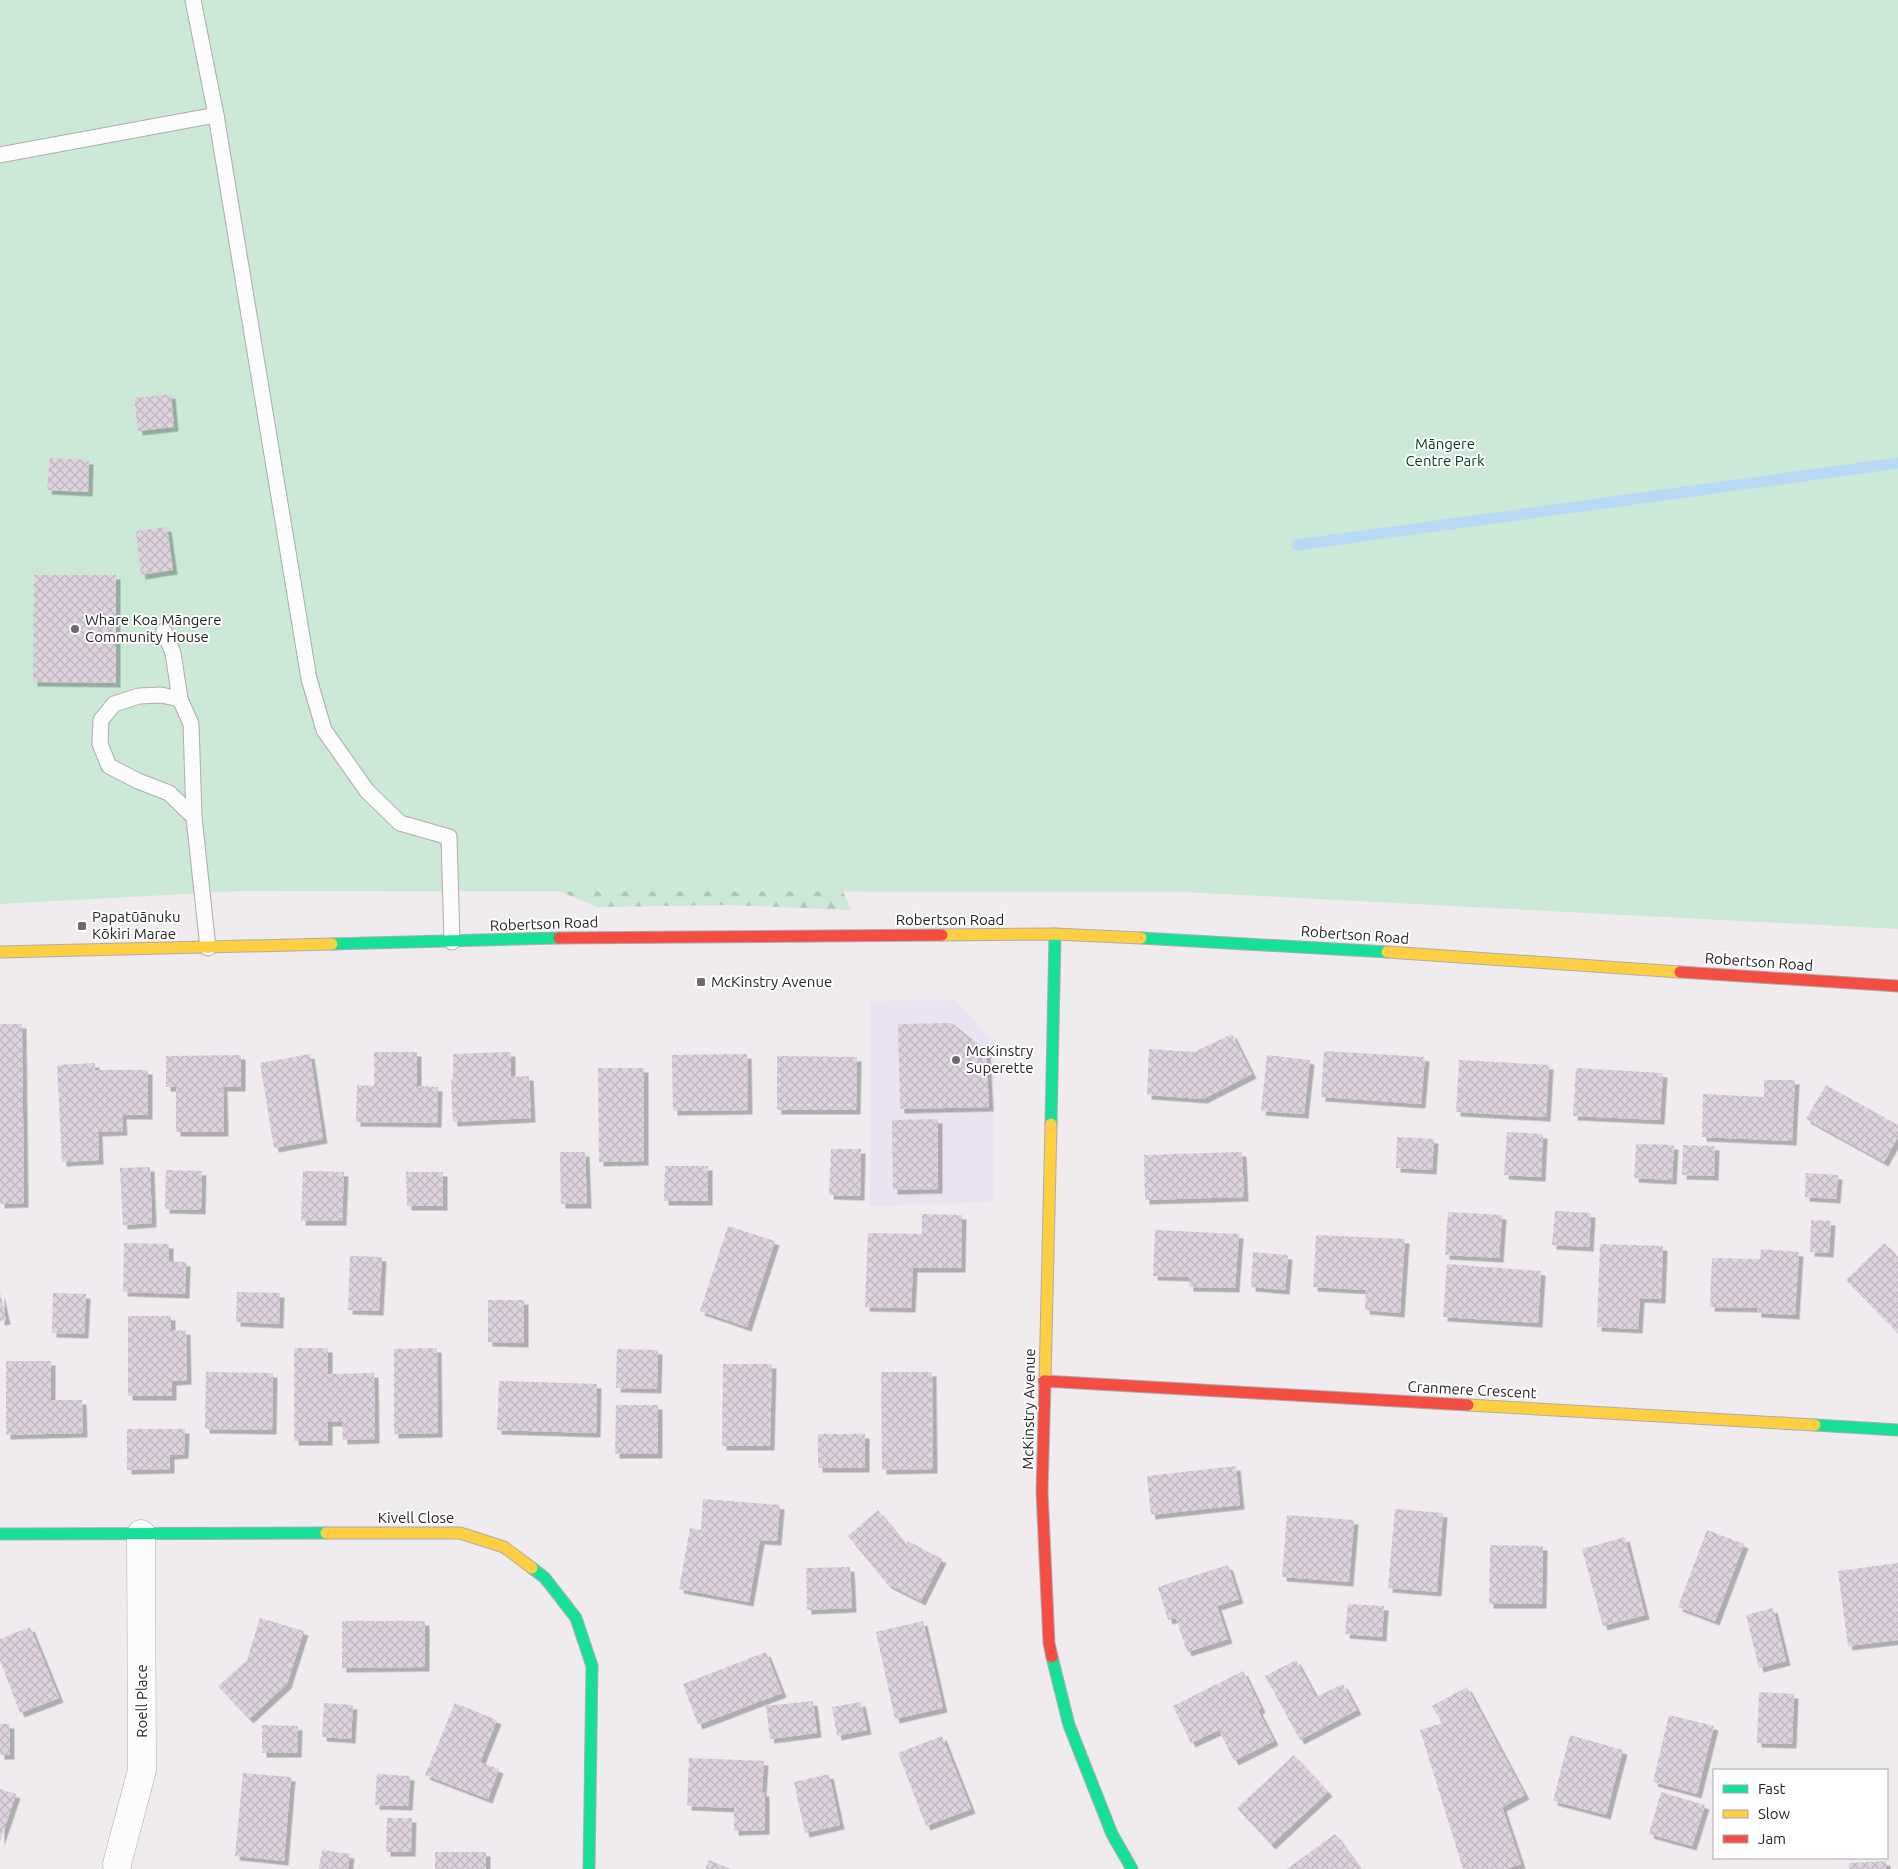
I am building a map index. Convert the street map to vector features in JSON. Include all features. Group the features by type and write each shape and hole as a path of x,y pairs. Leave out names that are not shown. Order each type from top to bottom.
{"street":[{"name":"Robertson Road","path":"0,952 618,937 1055,934 1276,945 1898,986"},
{"name":"McKinstry Avenue","path":"1055,934 1042,1492 1049,1643 1069,1724 1112,1834 1132,1869"},
{"name":"Cranmere Crescent","path":"1044,1381 1898,1430"},
{"name":"Kivell Close","path":"0,1534 460,1533 504,1548 545,1578 576,1618 592,1666 589,1869"},
{"name":"Roell Place","path":"117,1864 142,1770 141,1534"}],"lane":[{"path":"193,0 216,115 309,679 324,730 367,791 400,823 449,837 452,942"},
{"path":"0,155 216,115"},
{"path":"164,631 173,653 180,699 191,724 194,817 208,948"},
{"path":"180,699 161,695 139,696 114,704 101,720 100,744 109,766 138,781 169,793 194,817"}],"shaded area":[{"path":"955,1000 995,1043 993,1202 870,1206 870,1001"}],"green space":[{"name":"Māngere Centre Park","path":"0,0 1898,0 1898,929 1183,892 240,891 0,904"},
{"path":"515,873 836,876 851,910 730,905 598,907"}],"building":[{"path":"171,394 174,427 138,431 134,398"},
{"path":"50,458 89,460 88,492 47,490"},
{"path":"167,527 173,570 141,575 136,531"},
{"name":"Whare Koa Māngere Community House","path":"34,575 116,575 116,683 33,682"},
{"path":"952,1023 986,1050 989,1107 900,1109 898,1024"},
{"path":"0,1024 22,1024 24,1203 0,1204"},
{"path":"1232,1034 1252,1074 1203,1099 1147,1095 1149,1049 1194,1052"},
{"path":"1324,1051 1425,1057 1421,1104 1321,1097"},
{"path":"374,1052 417,1052 417,1086 438,1087 437,1123 356,1122 357,1085 374,1086"},
{"path":"511,1052 511,1077 529,1076 531,1118 453,1122 451,1080 453,1079 453,1054"},
{"path":"310,1054 323,1139 274,1148 260,1063"},
{"path":"747,1054 748,1110 673,1111 672,1055"},
{"path":"241,1055 241,1087 223,1087 224,1132 176,1132 176,1087 166,1087 166,1056"},
{"path":"1267,1055 1310,1060 1304,1114 1261,1111"},
{"path":"777,1056 857,1057 856,1110 777,1110"},
{"path":"1459,1060 1549,1065 1546,1117 1456,1112"},
{"path":"95,1063 95,1070 148,1070 148,1115 122,1115 123,1131 98,1132 99,1160 62,1162 57,1065"},
{"path":"598,1068 644,1068 644,1161 599,1162"},
{"path":"1576,1068 1663,1073 1660,1120 1573,1116"},
{"path":"1764,1080 1795,1080 1792,1141 1702,1137 1703,1094 1764,1097"},
{"path":"1826,1085 1898,1125 1898,1137 1884,1162 1806,1119"},
{"path":"938,1119 938,1189 893,1190 892,1120"},
{"path":"1507,1132 1543,1134 1541,1177 1504,1175"},
{"path":"1397,1137 1434,1139 1432,1170 1396,1168"},
{"path":"1636,1144 1674,1145 1672,1180 1634,1178"},
{"path":"1683,1145 1715,1146 1714,1176 1682,1175"},
{"path":"831,1149 861,1149 860,1196 829,1195"},
{"path":"560,1152 585,1152 587,1204 561,1204"},
{"path":"1242,1152 1244,1197 1145,1200 1144,1155"},
{"path":"665,1166 708,1166 708,1201 664,1201"},
{"path":"150,1167 152,1223 123,1225 120,1168"},
{"path":"166,1170 202,1171 201,1210 165,1209"},
{"path":"303,1171 344,1172 342,1221 301,1221"},
{"path":"406,1172 443,1172 443,1206 407,1206"},
{"path":"1806,1173 1838,1175 1836,1199 1805,1197"},
{"path":"1555,1211 1591,1213 1589,1247 1552,1245"},
{"path":"1448,1212 1502,1215 1499,1258 1445,1255"},
{"path":"922,1214 962,1215 961,1268 913,1268 911,1308 865,1307 868,1233 922,1234"},
{"path":"1811,1220 1831,1221 1829,1253 1810,1252"},
{"path":"728,1226 775,1241 747,1327 700,1311"},
{"path":"1155,1230 1239,1234 1235,1288 1189,1287 1189,1277 1153,1276"},
{"path":"1316,1235 1405,1239 1400,1313 1365,1310 1366,1290 1313,1287"},
{"path":"124,1243 169,1244 169,1261 186,1262 185,1294 123,1292"},
{"path":"1884,1243 1898,1257 1898,1333 1846,1280"},
{"path":"1600,1244 1663,1246 1661,1299 1640,1298 1638,1329 1597,1327"},
{"path":"1761,1249 1799,1252 1795,1315 1757,1313 1757,1308 1710,1307 1712,1258 1760,1259"},
{"path":"1253,1252 1288,1255 1285,1290 1251,1287"},
{"path":"350,1256 382,1257 379,1311 348,1310"},
{"path":"1447,1264 1541,1271 1538,1323 1443,1317"},
{"path":"0,1292 6,1320 0,1321"},
{"path":"237,1292 280,1293 279,1324 236,1322"},
{"path":"53,1293 86,1294 84,1334 52,1333"},
{"path":"488,1300 524,1300 524,1343 488,1342"},
{"path":"128,1316 171,1316 171,1331 186,1330 187,1380 172,1381 172,1396 128,1396"},
{"path":"294,1348 328,1348 328,1374 374,1373 375,1439 343,1440 342,1422 328,1422 328,1441 294,1441"},
{"path":"437,1348 438,1433 394,1434 394,1349"},
{"path":"617,1349 658,1350 657,1389 616,1388"},
{"path":"6,1361 51,1361 51,1400 82,1400 83,1433 6,1435"},
{"path":"723,1364 772,1364 770,1446 722,1446"},
{"path":"206,1372 273,1373 272,1430 205,1429"},
{"path":"881,1372 932,1372 933,1469 882,1470"},
{"path":"499,1381 597,1384 596,1433 497,1430"},
{"path":"616,1405 658,1405 658,1454 615,1454"},
{"path":"127,1429 185,1429 184,1454 170,1455 170,1469 127,1470"},
{"path":"818,1434 865,1434 865,1468 818,1468"},
{"path":"1236,1466 1240,1505 1151,1515 1147,1476"},
{"path":"703,1499 780,1505 777,1541 760,1540 749,1602 679,1589 690,1528 701,1530"},
{"path":"1395,1509 1443,1513 1437,1592 1388,1588"},
{"path":"878,1510 906,1545 908,1541 942,1559 921,1601 887,1584 848,1536"},
{"path":"1287,1515 1354,1520 1349,1582 1282,1577"},
{"path":"1707,1530 1744,1544 1715,1621 1678,1607"},
{"path":"1625,1537 1645,1615 1603,1626 1582,1549"},
{"path":"1490,1545 1543,1546 1542,1604 1489,1604"},
{"path":"1898,1563 1898,1640 1848,1646 1838,1571"},
{"path":"1228,1565 1239,1599 1217,1606 1228,1639 1187,1652 1176,1618 1168,1620 1158,1587"},
{"path":"850,1567 852,1608 807,1610 806,1568"},
{"path":"1348,1604 1384,1606 1382,1637 1345,1634"},
{"path":"1773,1608 1786,1661 1759,1668 1746,1615"},
{"path":"260,1618 304,1631 287,1684 249,1719 218,1686 247,1660"},
{"path":"342,1621 425,1621 425,1667 342,1668"},
{"path":"923,1621 943,1708 895,1719 876,1632"},
{"path":"30,1627 59,1698 20,1713 0,1660 0,1639"},
{"path":"766,1652 782,1693 698,1725 683,1684"},
{"path":"1296,1660 1316,1697 1343,1684 1357,1710 1300,1740 1265,1676"},
{"path":"1243,1671 1261,1708 1258,1710 1274,1741 1234,1761 1219,1730 1191,1743 1173,1706"},
{"path":"1467,1687 1525,1795 1502,1807 1521,1864 1506,1869 1463,1869 1420,1730 1442,1723 1432,1706"},
{"path":"1759,1692 1794,1694 1792,1744 1757,1743"},
{"path":"813,1701 817,1733 770,1739 766,1706"},
{"path":"861,1702 867,1730 837,1736 832,1707"},
{"path":"324,1703 353,1705 351,1739 322,1737"},
{"path":"455,1703 497,1720 480,1762 499,1769 488,1799 425,1775"},
{"path":"1669,1715 1714,1726 1697,1794 1653,1782"},
{"path":"0,1724 10,1724 10,1755 0,1755"},
{"path":"262,1725 298,1726 297,1753 262,1753"},
{"path":"1570,1735 1623,1750 1606,1815 1553,1801"},
{"path":"942,1736 971,1809 926,1826 898,1753"},
{"path":"1294,1755 1328,1792 1271,1845 1237,1808"},
{"path":"689,1758 764,1761 762,1792 765,1792 765,1830 734,1831 734,1808 687,1806"},
{"path":"243,1773 291,1777 284,1861 235,1856"},
{"path":"377,1774 410,1776 408,1806 375,1805"},
{"path":"829,1774 840,1825 805,1833 794,1782"},
{"path":"0,1789 16,1794 0,1841"},
{"path":"1661,1792 1705,1805 1692,1846 1649,1834"},
{"path":"387,1818 412,1818 411,1852 386,1852"},
{"path":"1335,1834 1360,1869 1287,1869"},
{"path":"322,1850 350,1854 348,1869 319,1869"},
{"path":"435,1852 486,1852 486,1869 435,1869"},
{"path":"709,1860 731,1869 705,1869"},
{"path":"1886,1861 1886,1869 1849,1869 1849,1863"}],"waterway":[{"path":"1297,545 1898,463"}],"traffic: fast":[{"path":"1051,1124 1055,934"},
{"path":"332,944 559,938"},
{"path":"1141,938 1387,952"},
{"path":"1815,1425 1898,1430"},
{"path":"0,1534 326,1533"},
{"path":"532,1568 545,1578 576,1618 592,1666 589,1869"},
{"path":"1052,1657 1069,1725 1112,1834 1132,1869"}],"traffic: slow":[{"path":"942,935 1055,934 1141,938"},
{"path":"0,952 332,944"},
{"path":"1387,952 1680,972"},
{"path":"1045,1381 1051,1124"},
{"path":"1468,1405 1815,1425"},
{"path":"326,1533 460,1533 504,1547 532,1568"}],"traffic: jam":[{"path":"559,938 942,935"},
{"path":"1680,972 1898,986"},
{"path":"1044,1381 1468,1405"},
{"path":"1045,1381 1042,1492 1049,1643 1052,1657"}],"place":[{"name":"Whare Koa Māngere Community House","path":"75,629"},
{"name":"Papatūānuku Kōkiri Marae","path":"82,926"},
{"name":"McKinstry Avenue","path":"701,982"},
{"name":"McKinstry Superette","path":"956,1060"}]}
